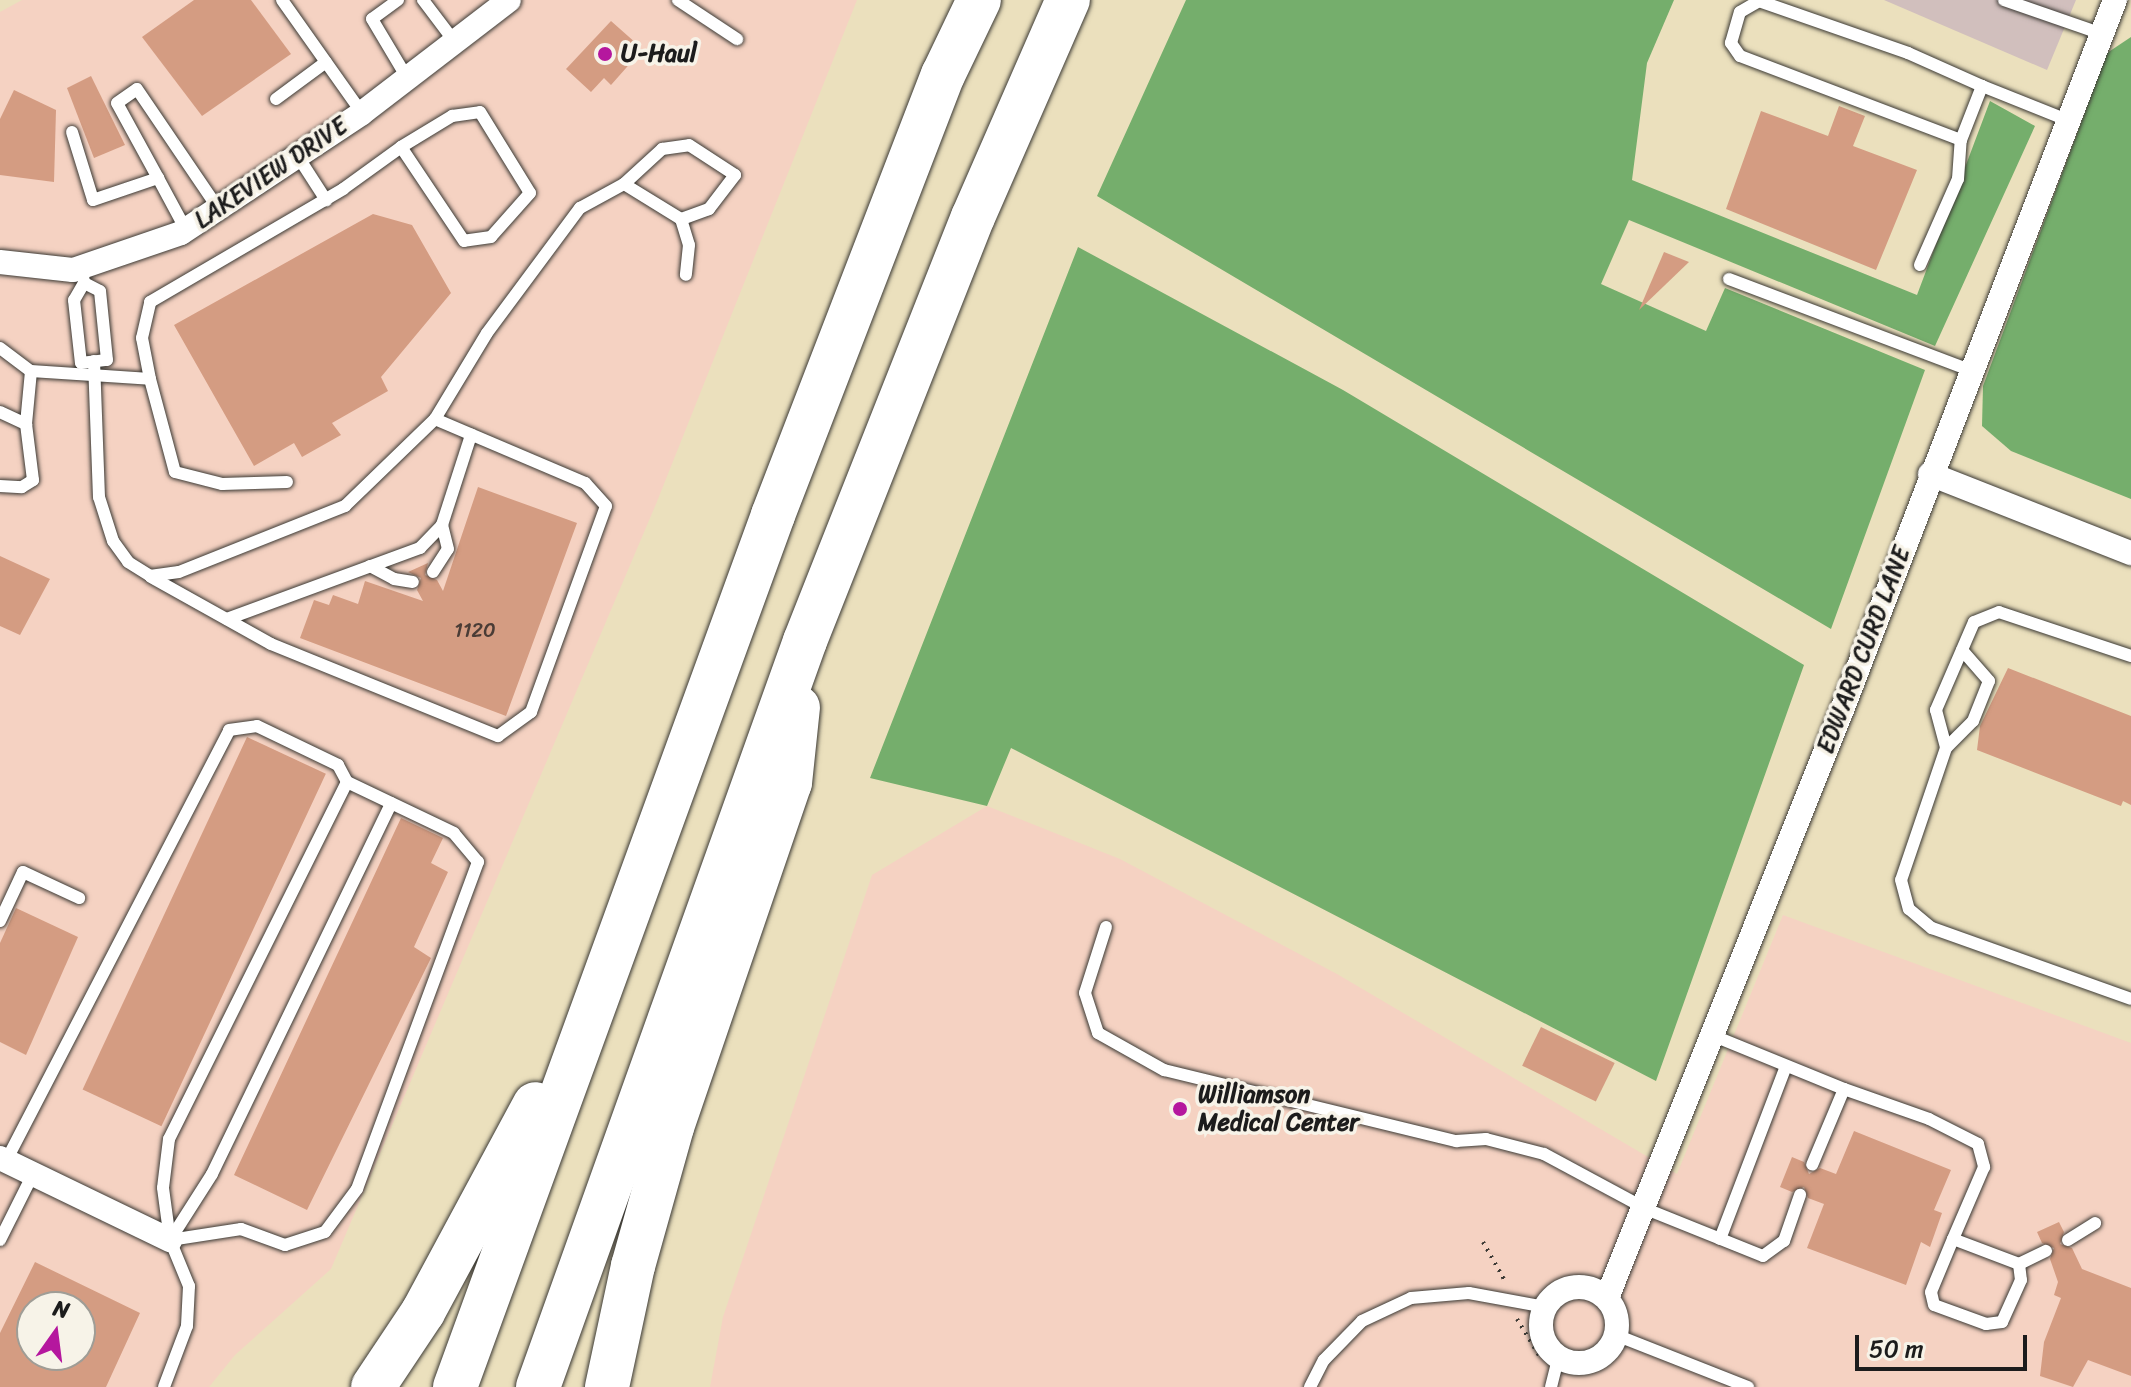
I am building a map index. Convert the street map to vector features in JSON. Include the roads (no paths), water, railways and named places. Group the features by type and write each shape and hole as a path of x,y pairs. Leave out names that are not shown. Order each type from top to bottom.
{"highway":[{"path":"455,1387 698,715 937,90 979,0"},
{"path":"538,1387 805,641 973,217 1068,0"},
{"path":"607,1387 633,1266 672,1127 790,783 805,641"},
{"path":"373,1387 423,1312 532,1112 592,947 698,715"}],"street":[{"name":"LAKEVIEW DRIVE","path":"0,262 83,275 186,230 362,113 406,76 509,0"},
{"name":"EDWARD CURD LANE","path":"1607,1298 1646,1209 1714,1036 2115,0"},
{"path":"1930,474 2131,553"},
{"path":"3,1159 170,1240"},
{"path":"1581,1287 1607,1298 1617,1316 1616,1335 1600,1358 1572,1363 1558,1358 1542,1335 1545,1307 1555,1296 1581,1287"}],"lane":[{"path":"282,0 362,113"},
{"path":"398,0 372,19 406,76"},
{"path":"423,0 454,41"},
{"path":"678,0 737,39"},
{"path":"2004,0 2102,34"},
{"path":"1961,140 1740,56 1731,43 1740,12 1759,1 1908,53 2067,120"},
{"path":"276,99 326,62"},
{"path":"1920,265 1958,179 1961,140 1982,86"},
{"path":"186,230 117,103 137,89 218,208"},
{"path":"287,482 222,484 175,472 142,338 150,302 326,200 401,147 452,116 480,112 530,193 491,237 464,241 401,147"},
{"path":"72,132 93,200 158,178"},
{"path":"150,576 179,572 345,506 435,419 487,333 580,208 624,184 662,149 689,145 735,175 709,209 681,219"},
{"path":"297,155 326,200"},
{"path":"624,184 681,219 689,245 686,275"},
{"path":"94,364 74,300 83,275 100,291 94,364 99,497 113,541 128,562 271,644 498,736 531,712 606,506 585,483 435,419"},
{"path":"1729,279 1972,371"},
{"path":"0,348 31,371 94,364 150,379"},
{"path":"0,486 22,487 33,480 26,424 31,371"},
{"path":"0,412 26,424"},
{"path":"227,619 420,548 442,525 471,435"},
{"path":"433,572 448,549 442,525"},
{"path":"370,566 394,579 413,582"},
{"path":"1946,748 1936,710 1974,622 1999,612 2131,656"},
{"path":"1962,650 1989,681 1973,721 1946,748 1901,880 1909,909 1932,928 2131,999"},
{"path":"3,1159 229,730 257,726 338,765 347,782 454,833 478,862 357,1189 325,1232 285,1245 241,1229 170,1240"},
{"path":"164,1387 187,1326 189,1286 170,1240 163,1188 169,1139 347,782"},
{"path":"170,1240 212,1174 391,803"},
{"path":"0,921 23,872 79,898"},
{"path":"1106,927 1085,993 1098,1033 1164,1070 1456,1141 1486,1139 1544,1154 1646,1209 1763,1256 1784,1241 1800,1195"},
{"path":"1714,1036 1844,1089 1929,1119 1978,1144 1984,1167 1931,1292 1934,1305 1986,1324 2002,1322 2021,1280 2019,1264"},
{"path":"1720,1239 1786,1066"},
{"path":"1812,1165 1844,1089"},
{"path":"0,1240 33,1174"},
{"path":"2068,1240 2095,1223"},
{"path":"1953,1239 2019,1264 2046,1251"},
{"path":"1310,1387 1324,1360 1362,1321 1411,1298 1469,1293 1545,1307"},
{"path":"1616,1335 1741,1386"},
{"path":"1551,1387 1558,1358"}],"place":[{"name":"U-Haul","path":"605,54"},
{"name":"Williamson Medical Center","path":"1180,1109"}]}
